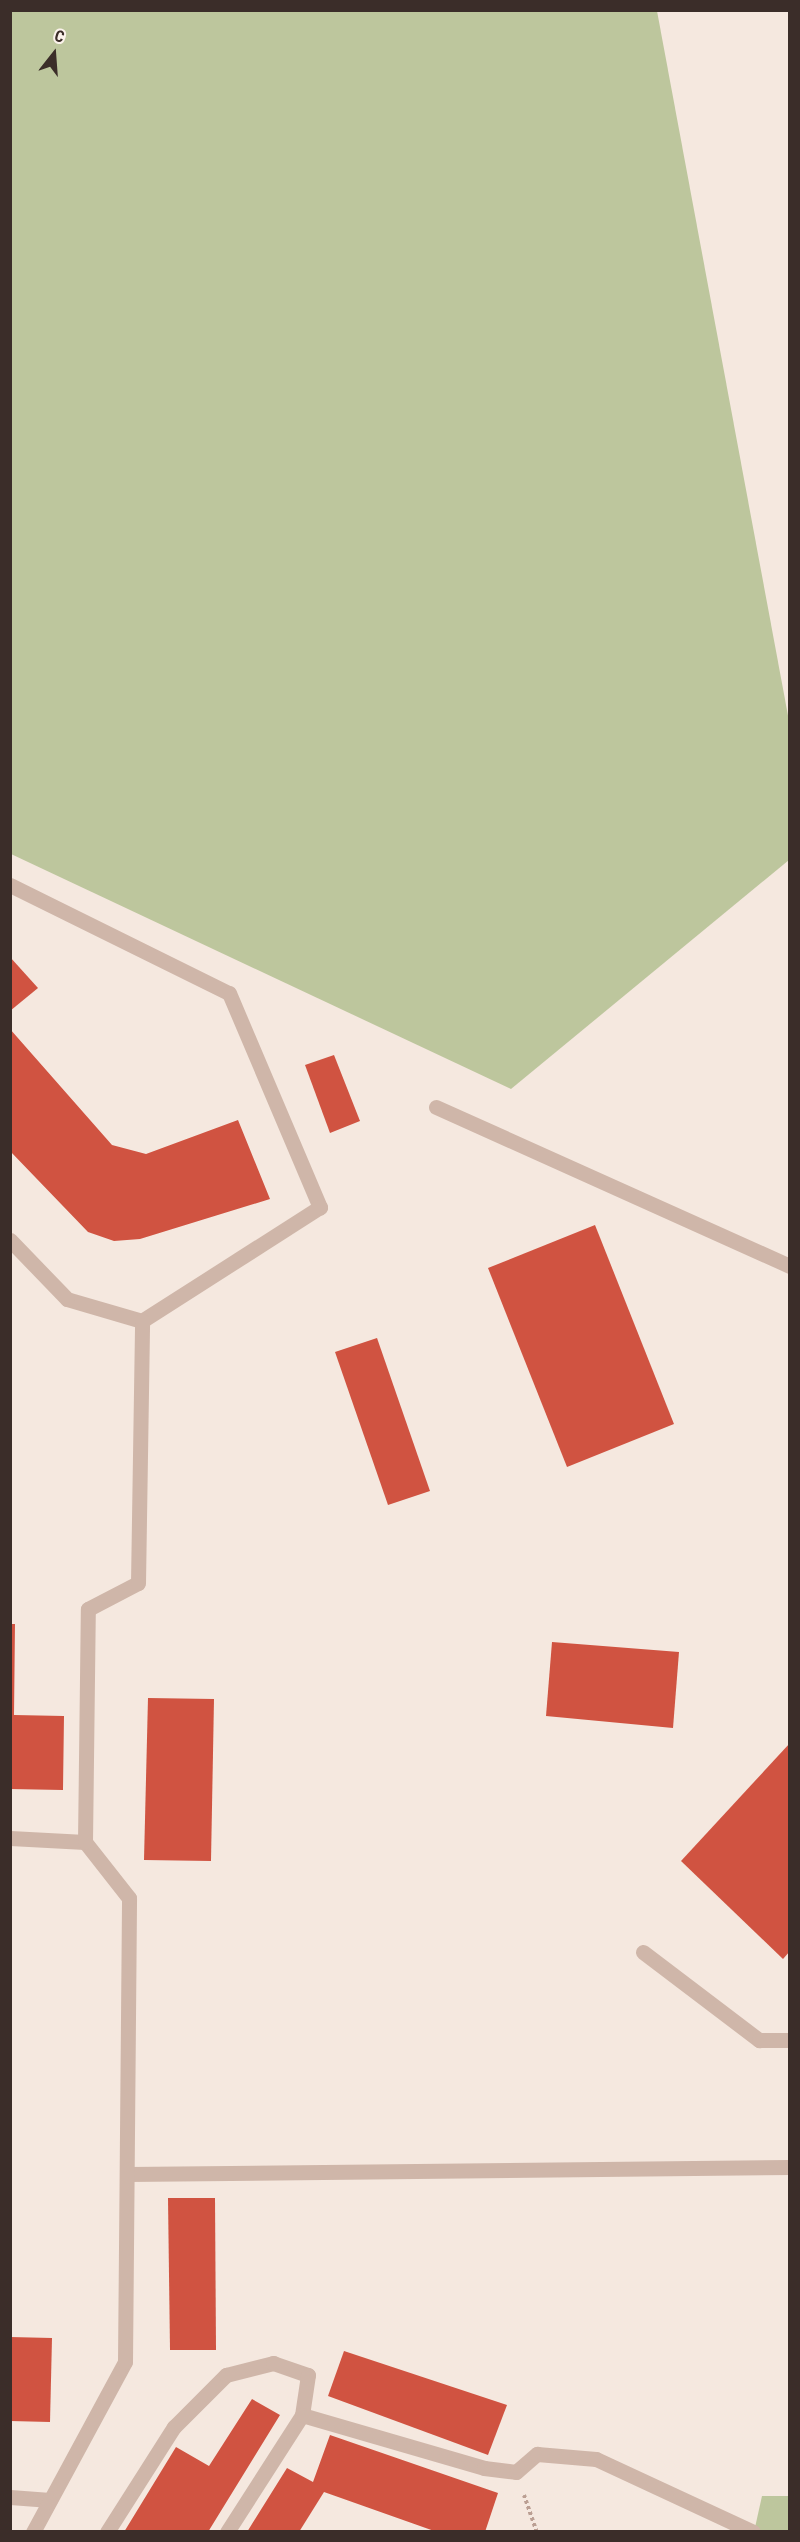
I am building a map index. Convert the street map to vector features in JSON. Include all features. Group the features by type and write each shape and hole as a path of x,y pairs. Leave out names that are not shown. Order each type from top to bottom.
{"street":[{"path":"10,885 229,993 320,1207 142,1321 67,1299 10,1240"},
{"path":"436,1107 789,1266"},
{"path":"33,2532 125,2362 129,1898 85,1842 88,1608 138,1583 142,1321"},
{"path":"10,1838 85,1842"},
{"path":"643,1952 759,2040 789,2040"},
{"path":"128,2174 789,2167"},
{"path":"107,2532 174,2427 226,2375 273,2363 308,2375 302,2415 227,2532"},
{"path":"302,2415 516,2472 537,2454 596,2459 753,2532"},
{"path":"10,2497 50,2500"}],"path":[{"path":"516,2472 537,2532"}],"green space":[{"path":"11,10 657,11 789,721 789,860 511,1089 11,854"},
{"path":"762,2496 789,2496 789,2531 754,2532"}],"building":[{"path":"10,957 38,988 10,1011"},
{"path":"10,1029 112,1145 146,1154 238,1120 270,1199 140,1239 114,1241 88,1232 10,1151"},
{"path":"334,1055 360,1121 330,1133 305,1065"},
{"path":"595,1225 674,1424 567,1467 488,1268"},
{"path":"377,1338 430,1491 388,1505 335,1352"},
{"path":"10,1624 15,1624 14,1715 64,1716 63,1790 10,1789"},
{"path":"552,1642 679,1652 673,1728 546,1716"},
{"path":"148,1698 214,1699 211,1861 144,1860"},
{"path":"790,1743 790,1951 783,1959 681,1861"},
{"path":"168,2198 215,2198 216,2350 170,2350"},
{"path":"10,2337 52,2338 50,2422 10,2421"},
{"path":"344,2351 507,2405 488,2455 328,2396"},
{"path":"252,2399 280,2415 208,2532 124,2532 176,2447 209,2466"},
{"path":"330,2435 498,2493 485,2532 437,2532 324,2492 299,2532 247,2532 287,2468 313,2482"}]}
